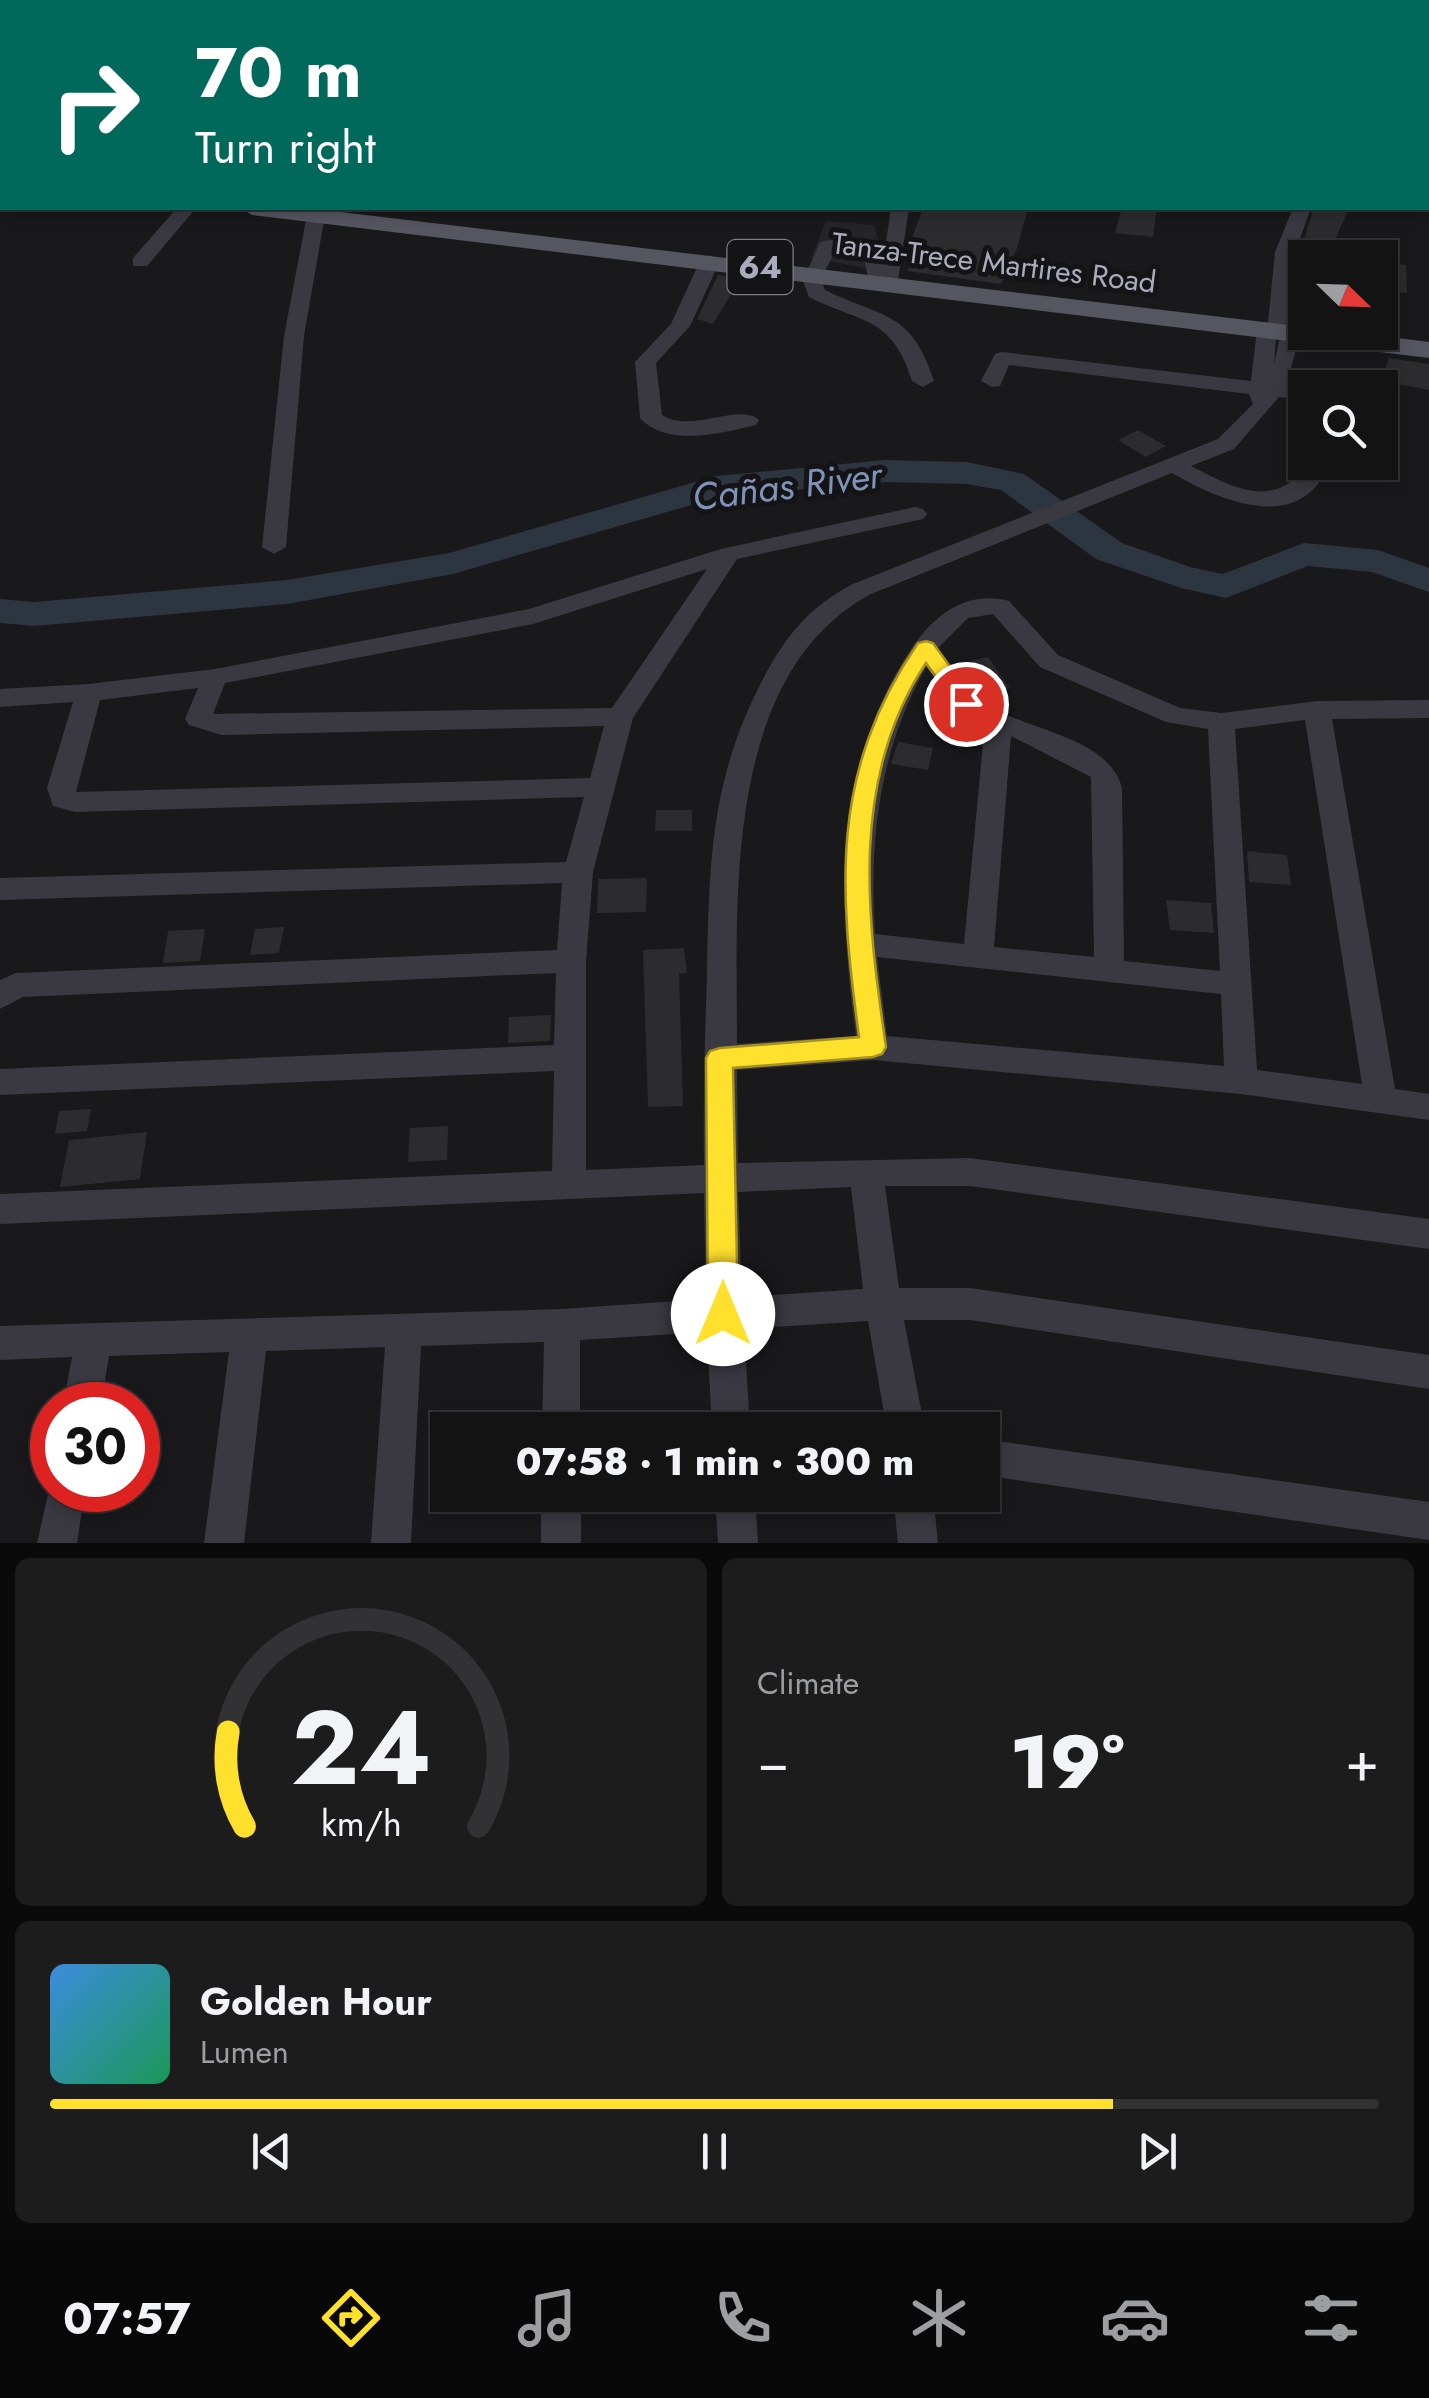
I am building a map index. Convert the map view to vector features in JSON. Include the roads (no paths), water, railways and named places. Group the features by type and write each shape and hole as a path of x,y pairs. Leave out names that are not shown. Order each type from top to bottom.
{"main road":[{"name":"Tanza-Trece Martires Road","path":"270,210 884,282 1278,338 1429,350"}],"street":[{"path":"140,262 184,210"},
{"path":"884,282 900,210"},
{"path":"729,1412 723,1314 720,1058 727,830 738,772 756,720 797,642 820,613 862,589 1117,484 1226,444 1253,422 1288,362 1278,338 1282,260 1290,229 1301,210"},
{"path":"274,547 294,336 316,215"},
{"path":"710,261 680,326 645,362 652,418 668,427 688,428 748,420"},
{"path":"813,273 816,294 879,319 910,340 923,381"},
{"path":"992,381 1002,358 1266,395 1288,394"},
{"path":"1124,395 1158,380"},
{"path":"1172,464 1216,490 1284,498 1300,491 1308,480"},
{"path":"0,698 88,693 215,678 532,616 730,554 916,514"},
{"path":"569,1184 571,961 578,872 620,717 730,554"},
{"path":"873,1047 858,944 856,856 867,770 901,684 944,618 986,605 1000,606 1049,661 1176,716 1221,722 1317,710 1429,709"},
{"path":"926,648 966,704 1092,763 1104,773 1108,788 1110,971"},
{"path":"215,678 198,719 220,726 620,717"},
{"path":"88,693 61,788 63,799 75,802 602,788"},
{"path":"1317,710 1380,1100"},
{"path":"978,957 999,719"},
{"path":"1221,722 1240,1081"},
{"path":"0,889 578,872"},
{"path":"858,944 1235,984"},
{"path":"0,997 16,986 571,961"},
{"path":"720,1058 873,1047 1240,1081 1429,1106"},
{"path":"0,1082 571,1057"},
{"path":"0,1209 866,1172 970,1172 1429,1234"},
{"path":"866,1172 883,1304 903,1412"},
{"path":"0,1342 562,1325 883,1304 970,1304 1429,1372"},
{"path":"561,1412 562,1325"},
{"path":"390,1543 404,1330"},
{"path":"224,1543 250,1333"},
{"path":"86,1382 94,1337"},
{"path":"1000,1459 1429,1521"},
{"path":"57,1543 62,1512"},
{"path":"561,1512 561,1543"},
{"path":"736,1512 738,1543"},
{"path":"915,1512 918,1543"}],"waterway":[{"name":"Cañas River","path":"0,611 34,614 287,592 453,563 716,487 885,471 967,473 1012,481 1109,551 1181,577 1226,586 1304,554 1378,561 1429,581"}]}
